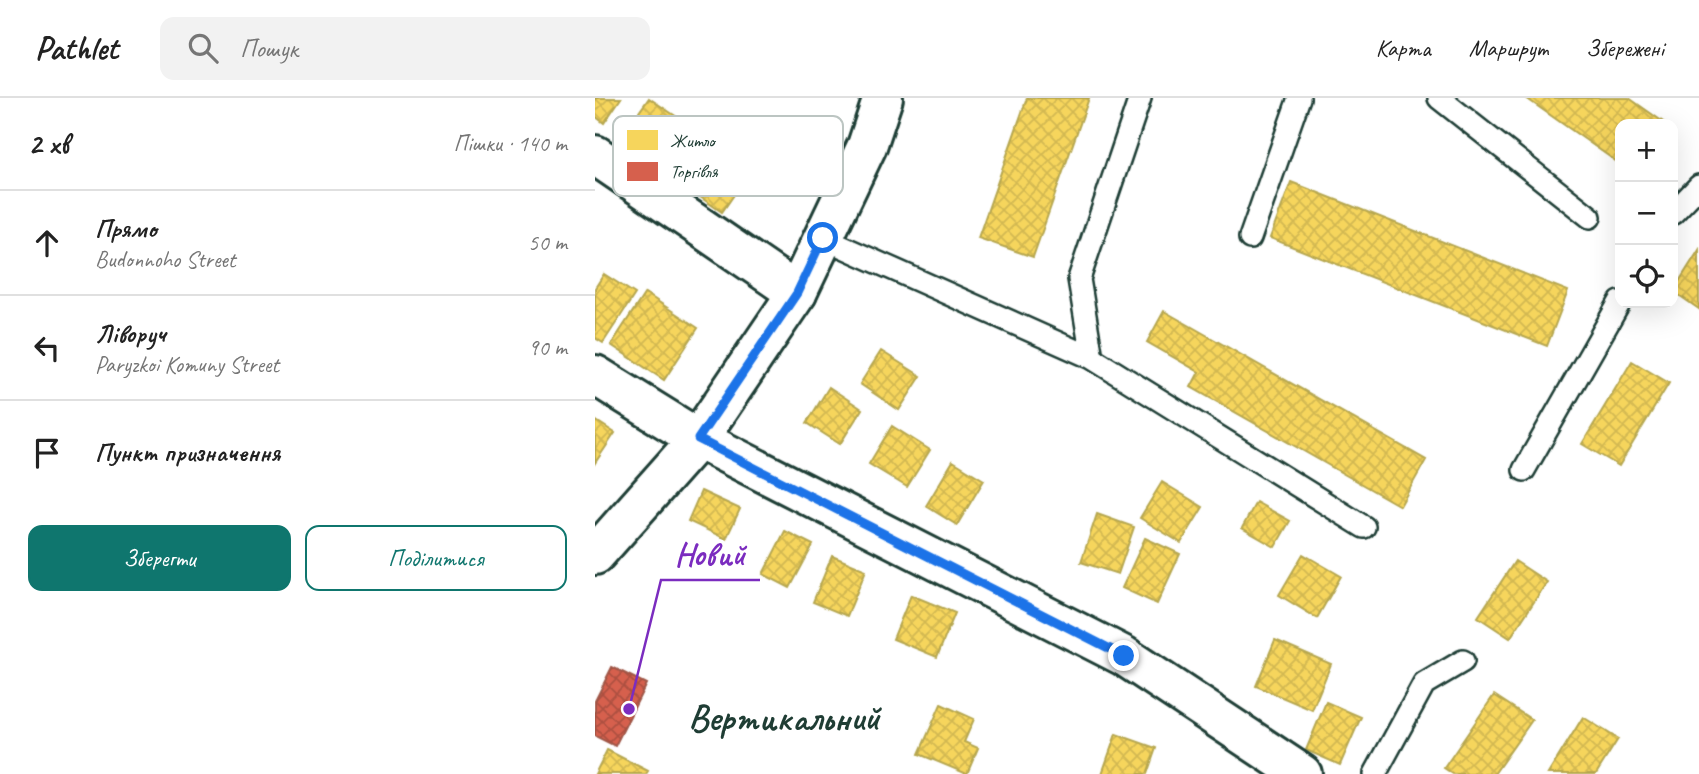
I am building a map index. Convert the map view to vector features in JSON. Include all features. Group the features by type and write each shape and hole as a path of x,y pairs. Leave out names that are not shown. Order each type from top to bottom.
{"street":[{"path":"595,555 698,439 797,293 867,146 883,98"},
{"path":"595,155 613,167"},
{"path":"655,196 797,293"},
{"path":"595,375 698,439 1124,656 1302,774"}],"lane":[{"path":"1092,358 1079,279 1140,98"},
{"path":"1250,238 1299,98"},
{"path":"1439,98 1590,217"},
{"path":"1678,208 1699,186"},
{"path":"823,238 1092,358 1364,527"},
{"path":"1524,470 1617,308"},
{"path":"1375,774 1424,684 1463,661"}],"building: Житло":[{"path":"595,98 621,98 604,123 595,116"},
{"path":"649,98 676,116 636,116"},
{"path":"1027,98 1089,98 1033,257 978,238"},
{"path":"1526,98 1629,98 1659,119 1615,119 1615,160"},
{"path":"1291,182 1568,291 1547,346 1270,238"},
{"path":"699,196 733,196 722,212"},
{"path":"1699,250 1699,309 1678,294 1678,283"},
{"path":"604,274 635,294 603,343 595,338 595,288"},
{"path":"645,293 698,328 664,380 611,345"},
{"path":"1164,311 1426,460 1400,506 1191,387 1199,372 1147,342"},
{"path":"881,351 921,376 899,410 860,384"},
{"path":"1632,361 1669,383 1619,466 1582,444"},
{"path":"829,387 862,409 840,444 807,423"},
{"path":"595,420 615,433 595,463"},
{"path":"892,426 930,450 907,487 869,464"},
{"path":"953,461 984,480 957,525 926,506"},
{"path":"1162,482 1203,507 1181,543 1140,518"},
{"path":"701,491 740,509 726,539 688,521"},
{"path":"1256,502 1290,521 1275,547 1242,528"},
{"path":"1097,514 1134,527 1118,574 1081,562"},
{"path":"785,531 813,545 790,588 763,574"},
{"path":"1145,538 1180,554 1157,604 1122,588"},
{"path":"1303,554 1341,576 1317,618 1279,595"},
{"path":"832,556 866,570 847,616 813,602"},
{"path":"1515,561 1547,582 1510,638 1478,617"},
{"path":"911,595 955,613 937,657 893,639"},
{"path":"1275,640 1331,664 1312,710 1256,686"},
{"path":"1494,695 1532,720 1494,774 1453,774 1444,768"},
{"path":"1326,702 1361,717 1340,765 1306,750"},
{"path":"941,704 974,719 964,742 978,748 967,774 919,754"},
{"path":"1583,717 1618,739 1596,774 1548,774"},
{"path":"1116,734 1156,748 1147,774 1102,774"},
{"path":"607,750 648,771 646,774 595,774"}],"building: Торгівля":[{"path":"612,667 646,684 615,746 595,736 595,701"}],"place":[{"name":"Новий","path":"629,709"}],"district":[{"name":"Вертикальний","path":"784,717"}],"route":[{"path":"823,238 797,293 698,439 1124,656"}]}
